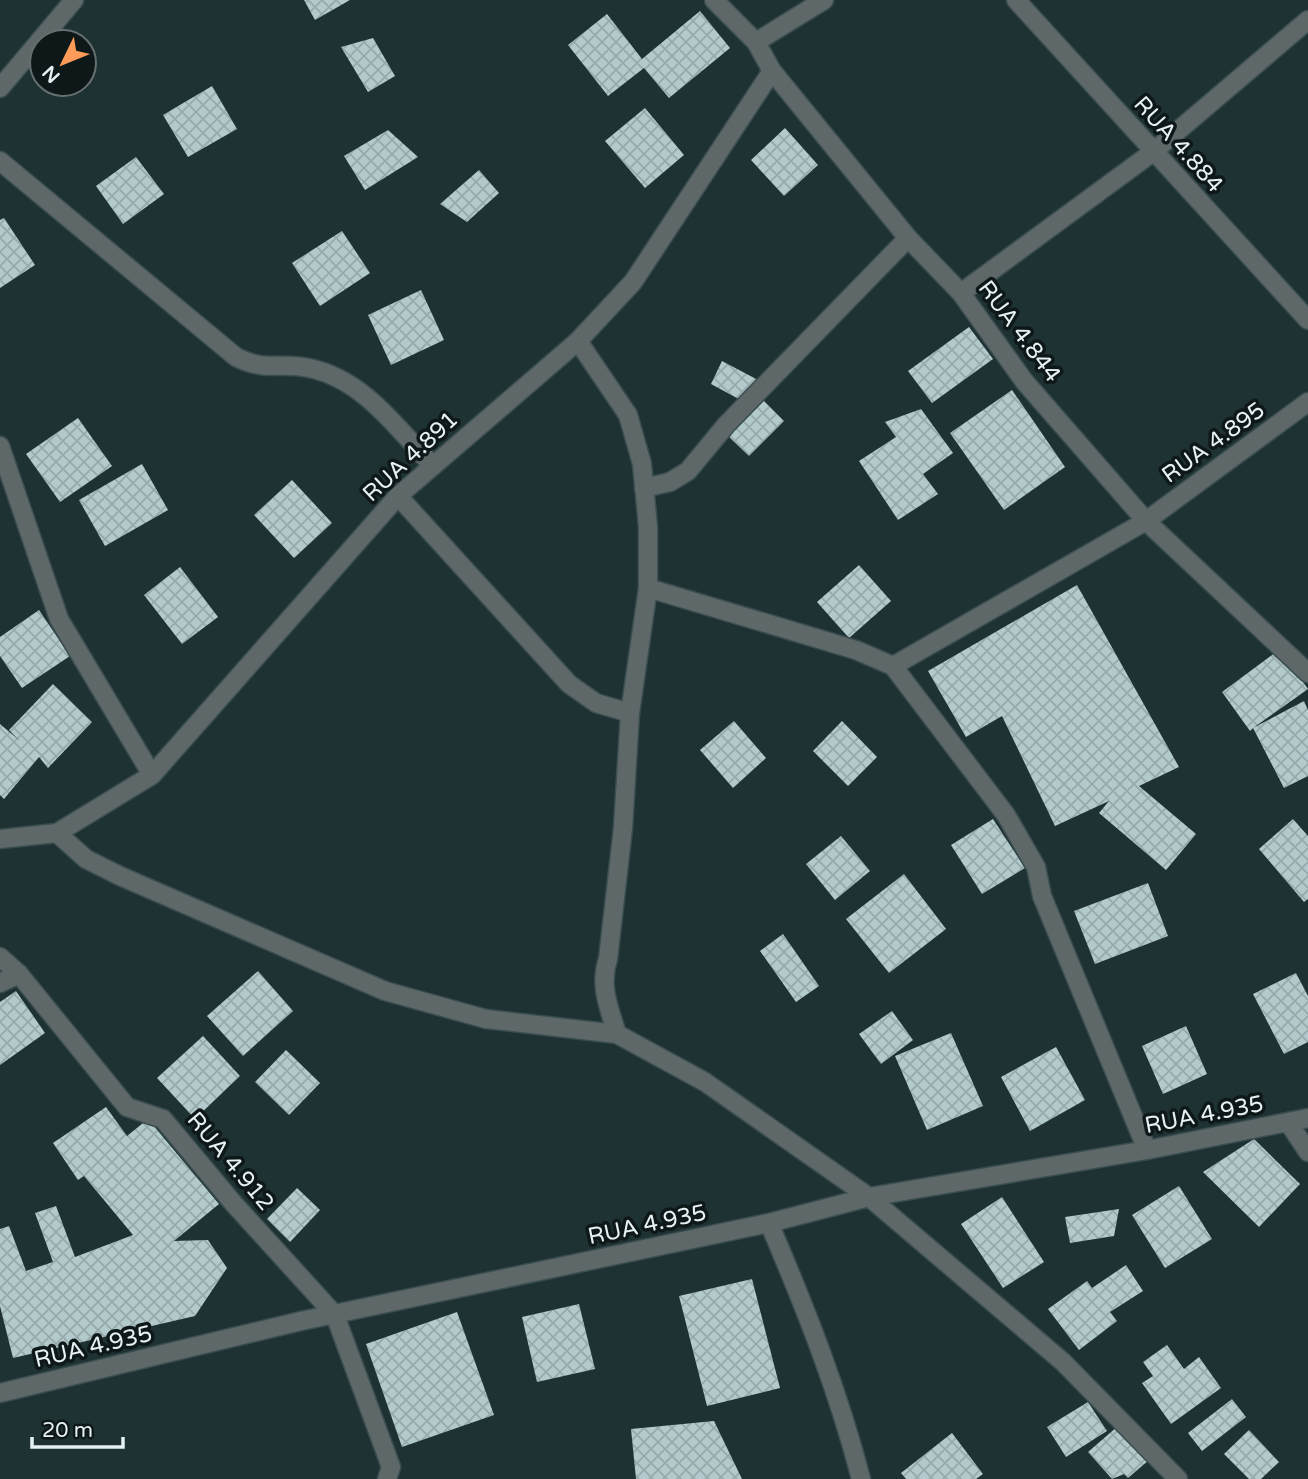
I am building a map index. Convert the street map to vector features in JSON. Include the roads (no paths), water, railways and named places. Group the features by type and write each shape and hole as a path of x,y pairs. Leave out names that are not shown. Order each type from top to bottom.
{"street":[{"path":"0,88 74,0"},
{"name":"RUA 4.844","path":"714,0 756,42 772,71 908,238 961,293 1024,381 1146,521 1308,673"},
{"path":"756,42 824,0"},
{"name":"RUA 4.884","path":"1016,0 1308,320"},
{"path":"961,293 1153,152 1308,20"},
{"name":"RUA 4.891","path":"0,839 57,833 152,775 398,496 578,341 633,282 772,71"},
{"path":"0,161 236,357 256,367 307,367 335,375 358,388 433,466"},
{"path":"645,488 670,482 688,471 726,425 908,238"},
{"path":"578,341 628,415 642,464 645,488 648,588 630,713 623,828 608,959 603,974 604,991 617,1034"},
{"name":"RUA 4.895","path":"893,666 1146,521 1308,402"},
{"path":"0,446 59,619 152,775"},
{"path":"398,496 569,684 596,703 630,713"},
{"path":"648,588 856,650 893,666 1006,815 1028,850 1036,867 1042,896 1147,1150"},
{"path":"57,833 86,859 120,876 385,991 486,1020 617,1034 705,1082 869,1197 1063,1362 1178,1479"},
{"name":"RUA 4.912","path":"0,957 19,974 127,1107 163,1119 234,1204 335,1315"},
{"path":"0,983 19,974"},
{"name":"RUA 4.935","path":"0,1393 335,1315 769,1223 869,1197 1147,1150 1308,1118"},
{"path":"1289,1122 1308,1152"},
{"path":"769,1223 814,1329 846,1422 861,1479"},
{"path":"335,1315 391,1475"}]}
